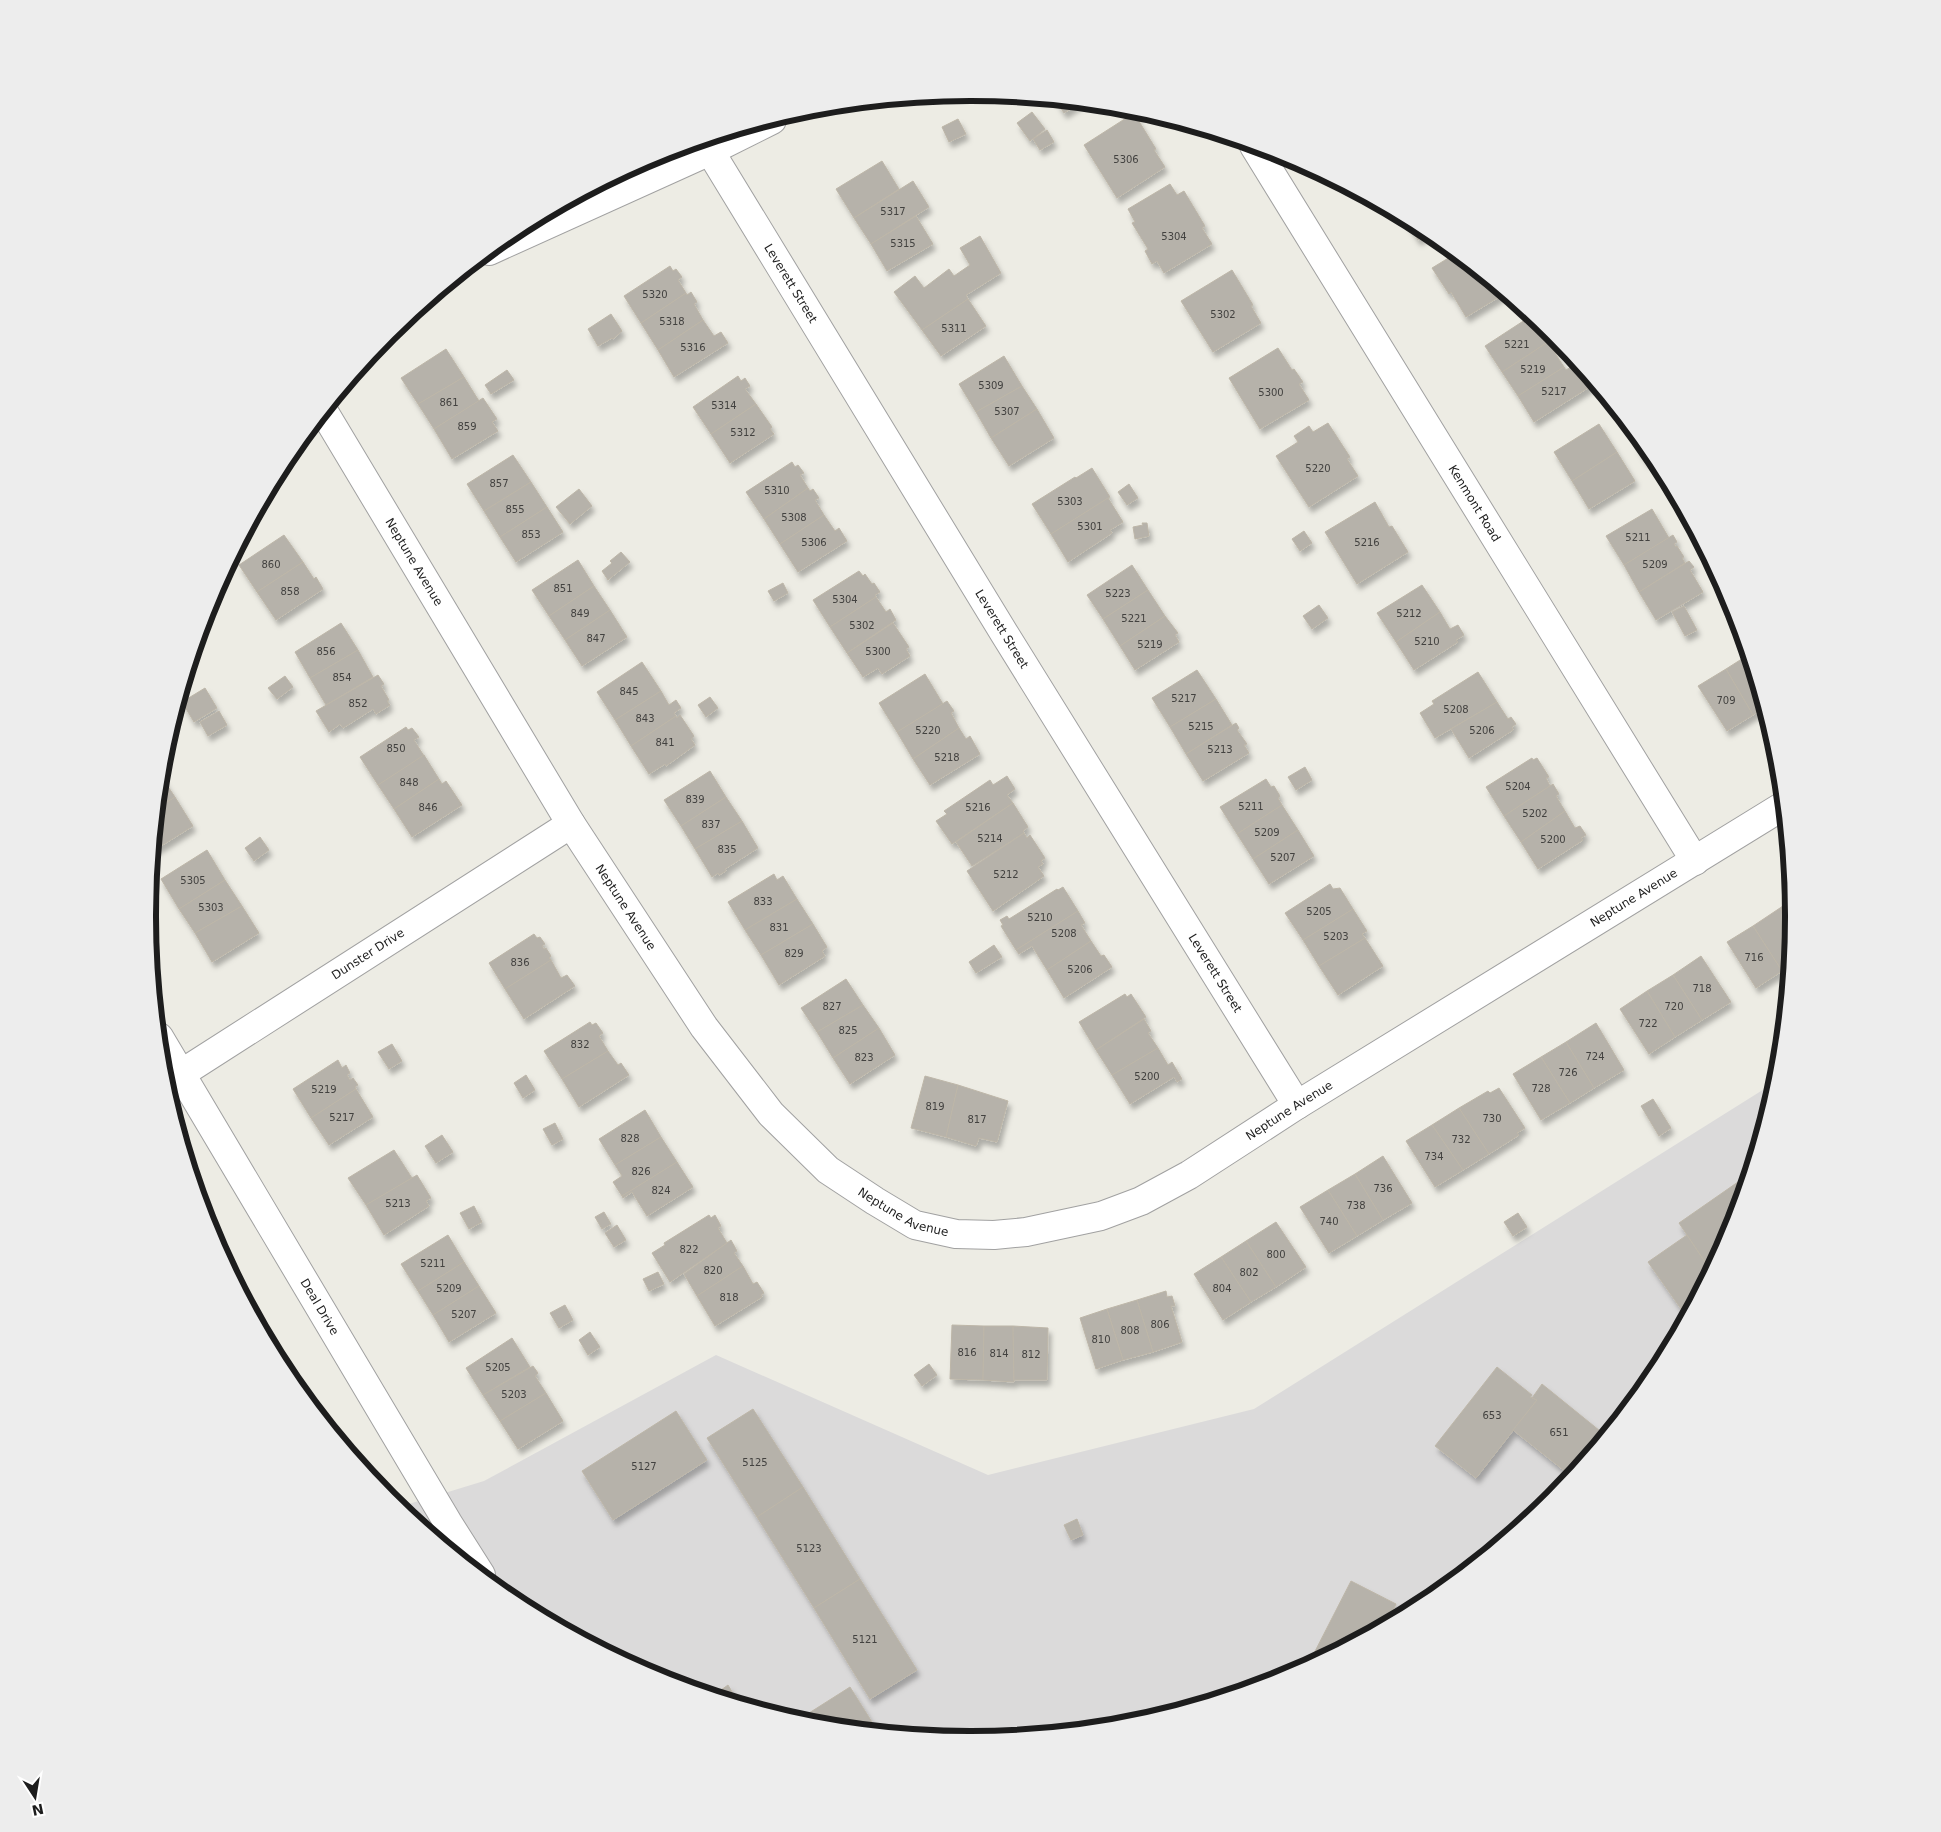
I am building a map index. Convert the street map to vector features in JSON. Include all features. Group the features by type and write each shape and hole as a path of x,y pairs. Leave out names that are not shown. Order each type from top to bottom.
{"street":[{"path":"526,234 745,133"},
{"name":"Leverett Street","path":"710,151 1004,633 1297,1105"},
{"name":"Kenmont Road","path":"1259,154 1695,861"},
{"name":"Neptune Avenue","path":"327,417 571,824 704,1027 771,1114 828,1170 915,1225 956,1234 1026,1232 1101,1216 1142,1201 1189,1175 1297,1105 1778,809"},
{"name":"Dunster Drive","path":"174,1078 571,824"},
{"name":"Deal Drive","path":"170,1066 174,1078 439,1528 456,1547"}],"shaded area":[{"path":"1767,1087 1742,1178 1723,1228 1701,1276 1676,1323 1648,1369 1617,1412 1583,1453 1547,1492 1508,1529 1423,1593 1378,1622 1331,1647 1282,1669 1232,1688 1181,1703 1129,1715 1077,1724 1024,1729 970,1731 917,1729 864,1724 812,1715 760,1703 709,1688 659,1669 610,1647 563,1622 518,1593 433,1529 407,1504 484,1481 716,1355 988,1475 1254,1409"}],"building":[{"path":"1060,106 1073,108 1064,113"},
{"path":"1032,112 1045,129 1030,141 1017,123"},
{"path":"1128,117 1138,119 1165,167 1117,198 1084,145"},
{"path":"958,119 966,134 949,142 942,127"},
{"path":"1047,130 1054,142 1040,150 1033,139"},
{"path":"882,161 899,189 854,218 836,189"},
{"path":"913,181 929,207 871,244 854,218"},
{"path":"1170,184 1177,195 1184,191 1205,226 1202,228 1212,244 1164,273 1157,261 1152,264 1145,251 1148,249 1132,223 1135,222 1128,209"},
{"path":"916,216 933,244 887,271 871,244"},
{"path":"1413,233 1421,238 1418,240"},
{"path":"980,236 1001,273 966,295 968,299 922,330 894,292 915,276 924,288 949,269 954,276 970,265 960,248"},
{"path":"1449,258 1500,297 1466,317 1451,292 1449,294 1432,268"},
{"path":"670,266 673,271 676,269 682,277 678,280 686,293 641,323 624,296"},
{"path":"1232,270 1253,305 1251,306 1261,323 1213,352 1181,301"},
{"path":"691,292 697,302 694,304 703,320 658,350 641,323 686,293 687,295"},
{"path":"968,299 986,326 941,356 922,330"},
{"path":"611,314 622,331 613,339 598,346 588,329"},
{"path":"703,320 714,336 721,332 728,343 674,377 658,350"},
{"path":"1525,320 1548,342 1502,372 1485,346"},
{"path":"1548,342 1564,367 1518,396 1502,372"},
{"path":"1278,348 1292,370 1294,369 1303,382 1299,384 1309,400 1260,429 1229,378"},
{"path":"446,349 464,377 418,404 401,378"},
{"path":"1004,356 1022,386 976,412 959,384"},
{"path":"1564,367 1566,370 1571,367 1590,387 1534,422 1518,396"},
{"path":"507,370 514,380 491,394 485,385"},
{"path":"738,376 741,381 745,378 750,386 745,389 756,404 711,434 693,407"},
{"path":"464,377 479,401 434,429 418,404"},
{"path":"1022,386 1037,409 991,438 976,412"},
{"path":"483,398 497,419 492,422 498,431 452,459 434,429"},
{"path":"756,404 772,427 770,429 774,434 730,463 711,434"},
{"path":"1037,409 1054,438 1009,466 991,438"},
{"path":"1328,423 1350,457 1347,459 1358,476 1309,507 1276,456 1298,442 1294,436 1309,426 1313,432"},
{"path":"1599,424 1617,452 1572,481 1554,452"},
{"path":"1617,452 1635,481 1589,509 1572,481"},
{"path":"513,455 531,482 484,511 467,484"},
{"path":"792,462 795,467 798,465 804,473 800,475 808,488 764,519 746,492"},
{"path":"1092,468 1110,497 1051,534 1032,504"},
{"path":"531,482 547,507 500,537 484,511"},
{"path":"1129,484 1138,498 1127,505 1118,492"},
{"path":"808,488 810,491 813,489 819,498 815,500 824,515 780,544 764,519"},
{"path":"579,489 592,506 570,524 556,507"},
{"path":"1108,498 1123,522 1110,530 1112,533 1068,562 1051,534"},
{"path":"1375,502 1389,527 1392,526 1408,552 1357,584 1325,532"},
{"path":"547,507 563,532 516,562 500,537"},
{"path":"1652,509 1669,538 1624,565 1606,536"},
{"path":"824,515 835,531 839,528 847,541 798,572 780,544"},
{"path":"1142,523 1147,523 1149,536 1135,539 1133,527 1143,525"},
{"path":"1304,531 1312,543 1300,551 1292,539"},
{"path":"284,535 303,562 257,592 239,565"},
{"path":"1673,535 1677,542 1674,544 1684,557 1682,558 1685,563 1639,592 1624,565"},
{"path":"621,552 630,562 608,580 602,571"},
{"path":"578,560 594,586 549,616 532,590"},
{"path":"1689,561 1694,567 1690,570 1703,592 1656,620 1639,592"},
{"path":"303,562 314,579 316,577 323,589 276,620 257,592"},
{"path":"1132,565 1148,590 1103,619 1087,595"},
{"path":"859,571 863,576 865,574 872,584 874,583 880,592 875,595 876,597 830,627 813,600"},
{"path":"783,583 788,593 774,601 768,591"},
{"path":"1422,585 1440,612 1396,642 1377,613"},
{"path":"594,586 610,610 565,640 549,616"},
{"path":"1148,590 1165,616 1120,646 1103,619"},
{"path":"876,597 886,612 890,609 896,620 847,653 830,627"},
{"path":"1319,605 1328,618 1312,629 1303,616"},
{"path":"1684,606 1697,630 1685,636 1672,612"},
{"path":"610,610 627,637 582,666 565,640"},
{"path":"1440,612 1450,629 1458,625 1464,635 1456,640 1458,642 1414,670 1396,642"},
{"path":"1165,616 1178,633 1175,635 1179,642 1135,670 1120,646"},
{"path":"341,623 358,650 310,678 295,652"},
{"path":"893,623 909,647 906,649 910,656 882,674 878,668 863,677 847,653"},
{"path":"358,650 373,677 326,705 310,678"},
{"path":"1743,658 1759,711 1753,715 1726,669"},
{"path":"642,662 661,691 615,720 597,692"},
{"path":"1726,669 1753,715 1727,731 1698,686"},
{"path":"1197,670 1216,699 1170,727 1152,698"},
{"path":"1478,672 1497,702 1435,738 1420,713 1434,704 1432,701"},
{"path":"925,674 943,704 897,732 879,703"},
{"path":"378,675 384,684 381,686 390,705 376,714 373,709 343,728 340,724 329,732 316,711"},
{"path":"285,676 293,687 277,699 268,688"},
{"path":"205,688 217,708 194,722 184,705 186,700"},
{"path":"661,691 669,705 676,700 681,708 674,713 676,716 631,746 615,720"},
{"path":"710,697 718,708 706,717 698,705"},
{"path":"1216,699 1232,725 1186,754 1170,727"},
{"path":"947,701 954,711 951,713 959,728 913,759 897,732"},
{"path":"1497,702 1508,719 1511,717 1516,724 1512,727 1513,730 1469,758 1451,729"},
{"path":"219,711 227,725 208,736 200,722"},
{"path":"680,715 694,736 691,739 695,745 666,766 665,764 649,774 631,746"},
{"path":"1236,723 1239,728 1237,730 1247,744 1244,745 1249,753 1203,781 1186,754"},
{"path":"406,727 408,730 412,728 419,737 414,740 424,756 378,785 360,757"},
{"path":"959,728 966,739 970,736 980,754 930,785 913,759"},
{"path":"424,755 439,779 394,809 378,785"},
{"path":"1532,758 1533,760 1537,758 1549,777 1546,778 1550,786 1504,816 1486,787"},
{"path":"1305,767 1312,780 1296,790 1288,777"},
{"path":"710,771 726,797 681,826 664,800"},
{"path":"1007,776 1015,789 1007,795 1013,803 952,844 936,821 947,814 944,811 990,780 993,785"},
{"path":"439,779 442,784 446,781 462,805 412,837 394,809"},
{"path":"1266,779 1271,787 1274,786 1280,796 1278,798 1282,805 1237,834 1220,807"},
{"path":"1553,784 1559,794 1556,796 1565,811 1521,842 1504,816"},
{"path":"167,785 175,797 164,804"},
{"path":"175,797 193,826 159,847 163,810 164,804"},
{"path":"726,797 742,821 695,849 681,826"},
{"path":"1013,803 1028,827 1023,831 1024,833 972,866 956,842"},
{"path":"1282,805 1298,830 1253,859 1237,834"},
{"path":"1565,811 1575,828 1580,826 1586,835 1581,838 1583,840 1538,869 1521,842"},
{"path":"742,821 758,848 725,869 726,871 712,877 695,849"},
{"path":"1298,830 1314,856 1269,884 1253,859"},
{"path":"1024,833 1027,838 1030,835 1045,858 1041,861 1043,864 1038,867 1044,876 993,911 967,871"},
{"path":"260,837 269,850 254,861 245,848"},
{"path":"207,850 225,880 179,909 161,879"},
{"path":"774,874 777,880 783,876 797,899 745,930 728,902"},
{"path":"225,880 242,906 195,933 179,909"},
{"path":"1330,884 1333,889 1340,888 1353,909 1303,940 1285,913"},
{"path":"1063,887 1078,911 1016,950 1001,926 1003,925 1000,920 1007,916 1009,919"},
{"path":"797,899 813,924 761,955 745,930"},
{"path":"1785,905 1785,916 1780,908"},
{"path":"242,906 259,933 212,962 195,933"},
{"path":"1780,908 1785,916 1784,970 1782,971 1753,926"},
{"path":"1353,909 1367,931 1362,934 1365,938 1319,966 1303,940"},
{"path":"1078,911 1085,923 1081,925 1091,941 1047,970 1032,946 1019,954 1016,950"},
{"path":"813,924 827,947 822,951 825,956 779,985 761,955"},
{"path":"1753,926 1782,971 1756,988 1727,942"},
{"path":"534,934 537,938 540,937 545,944 542,946 544,949 546,948 551,956 549,958 551,960 505,989 489,963"},
{"path":"1365,938 1383,966 1338,995 1319,966"},
{"path":"1091,941 1101,956 1104,955 1112,967 1064,998 1047,970"},
{"path":"994,945 1002,957 976,973 969,962"},
{"path":"1701,956 1731,1002 1702,1020 1673,975"},
{"path":"551,960 561,978 567,975 575,986 524,1019 505,989"},
{"path":"1673,975 1702,1020 1675,1037 1647,991"},
{"path":"846,979 863,1005 817,1032 801,1008"},
{"path":"1647,991 1675,1037 1649,1054 1620,1009"},
{"path":"1125,994 1127,997 1131,994 1146,1017 1096,1050 1079,1022"},
{"path":"863,1005 879,1028 833,1058 817,1032"},
{"path":"1144,1019 1151,1031 1148,1033 1158,1048 1112,1075 1096,1050"},
{"path":"590,1022 592,1025 596,1023 603,1033 599,1036 608,1051 562,1079 544,1051"},
{"path":"1596,1023 1624,1070 1594,1088 1566,1042"},
{"path":"879,1028 895,1055 850,1084 833,1058"},
{"path":"1566,1042 1594,1088 1570,1103 1541,1057"},
{"path":"392,1044 402,1061 389,1069 378,1052"},
{"path":"1158,1048 1168,1065 1172,1062 1182,1079 1177,1082 1174,1077 1130,1104 1112,1075"},
{"path":"608,1051 618,1065 621,1063 629,1075 579,1107 562,1079"},
{"path":"1541,1057 1570,1103 1541,1120 1513,1074"},
{"path":"338,1060 342,1068 346,1065 350,1073 347,1075 350,1080 353,1078 358,1085 355,1087 356,1089 311,1118 293,1089"},
{"path":"526,1075 535,1090 523,1098 514,1083"},
{"path":"925,1076 958,1085 946,1137 911,1128"},
{"path":"958,1085 1008,1101 997,1142 979,1138 976,1146 946,1137"},
{"path":"1499,1088 1525,1128 1517,1133 1519,1135 1489,1154 1459,1108 1488,1091 1490,1093"},
{"path":"356,1089 373,1117 329,1145 311,1118"},
{"path":"1653,1099 1671,1128 1659,1136 1641,1106"},
{"path":"1459,1108 1489,1154 1463,1170 1432,1125"},
{"path":"645,1110 661,1137 615,1165 599,1139"},
{"path":"555,1123 563,1139 552,1145 543,1129"},
{"path":"1432,1125 1463,1170 1435,1187 1406,1141"},
{"path":"442,1135 453,1152 436,1163 425,1146"},
{"path":"661,1137 677,1162 622,1196 613,1182 622,1176 615,1165"},
{"path":"394,1150 412,1178 366,1205 348,1178"},
{"path":"1383,1156 1412,1203 1383,1220 1355,1174"},
{"path":"677,1162 693,1187 647,1216 632,1192 623,1198 622,1196"},
{"path":"1355,1174 1383,1220 1357,1236 1328,1190"},
{"path":"417,1175 431,1198 426,1201 429,1206 384,1235 366,1205"},
{"path":"1741,1180 1706,1264 1679,1223"},
{"path":"1328,1190 1357,1236 1329,1253 1300,1207"},
{"path":"474,1206 482,1222 469,1229 460,1213"},
{"path":"604,1212 611,1224 602,1229 595,1217"},
{"path":"1518,1213 1527,1227 1513,1236 1504,1222"},
{"path":"709,1215 711,1218 715,1215 721,1226 718,1228 727,1243 670,1282 652,1253 665,1245 664,1243"},
{"path":"1276,1222 1306,1267 1276,1287 1246,1241"},
{"path":"617,1225 626,1240 614,1247 605,1233"},
{"path":"448,1235 464,1262 418,1291 401,1264"},
{"path":"1687,1235 1706,1264 1682,1311 1648,1262"},
{"path":"731,1240 737,1251 734,1253 743,1266 697,1296 684,1274"},
{"path":"1246,1241 1276,1287 1251,1302 1221,1257"},
{"path":"1221,1257 1251,1302 1223,1320 1194,1274"},
{"path":"464,1262 479,1286 433,1315 418,1291"},
{"path":"743,1266 753,1284 757,1282 764,1293 761,1295 762,1297 715,1326 697,1296"},
{"path":"658,1272 664,1284 649,1291 643,1279"},
{"path":"479,1286 496,1313 449,1342 433,1315"},
{"path":"1166,1291 1167,1297 1172,1296 1175,1306 1171,1306 1182,1342 1153,1352 1137,1300"},
{"path":"1137,1300 1153,1352 1123,1360 1107,1309"},
{"path":"565,1305 573,1320 559,1328 550,1313"},
{"path":"1107,1309 1123,1360 1096,1369 1080,1318"},
{"path":"952,1325 984,1326 983,1380 950,1379"},
{"path":"984,1326 1013,1326 1014,1382 983,1380"},
{"path":"1013,1326 1048,1328 1047,1380 1014,1380"},
{"path":"590,1332 600,1347 588,1355 579,1340"},
{"path":"512,1338 530,1367 483,1395 466,1368"},
{"path":"929,1364 937,1375 922,1386 914,1375"},
{"path":"533,1366 538,1373 535,1376 546,1393 500,1421 483,1395"},
{"path":"1497,1367 1532,1395 1530,1397 1537,1400 1476,1478 1435,1446"},
{"path":"1542,1384 1601,1432 1566,1472 1513,1430 1537,1400 1532,1398"},
{"path":"546,1393 563,1421 518,1449 500,1421"},
{"path":"753,1409 803,1487 757,1517 707,1438"},
{"path":"676,1411 707,1460 613,1520 582,1471"},
{"path":"803,1487 860,1579 814,1608 757,1517"},
{"path":"1077,1519 1083,1535 1071,1540 1064,1525"},
{"path":"860,1579 917,1670 870,1699 814,1608"},
{"path":"1351,1581 1396,1604 1392,1613 1378,1622 1313,1655"},
{"path":"728,1685 734,1695 719,1691"},
{"path":"850,1687 874,1725 864,1724 808,1714"}]}
